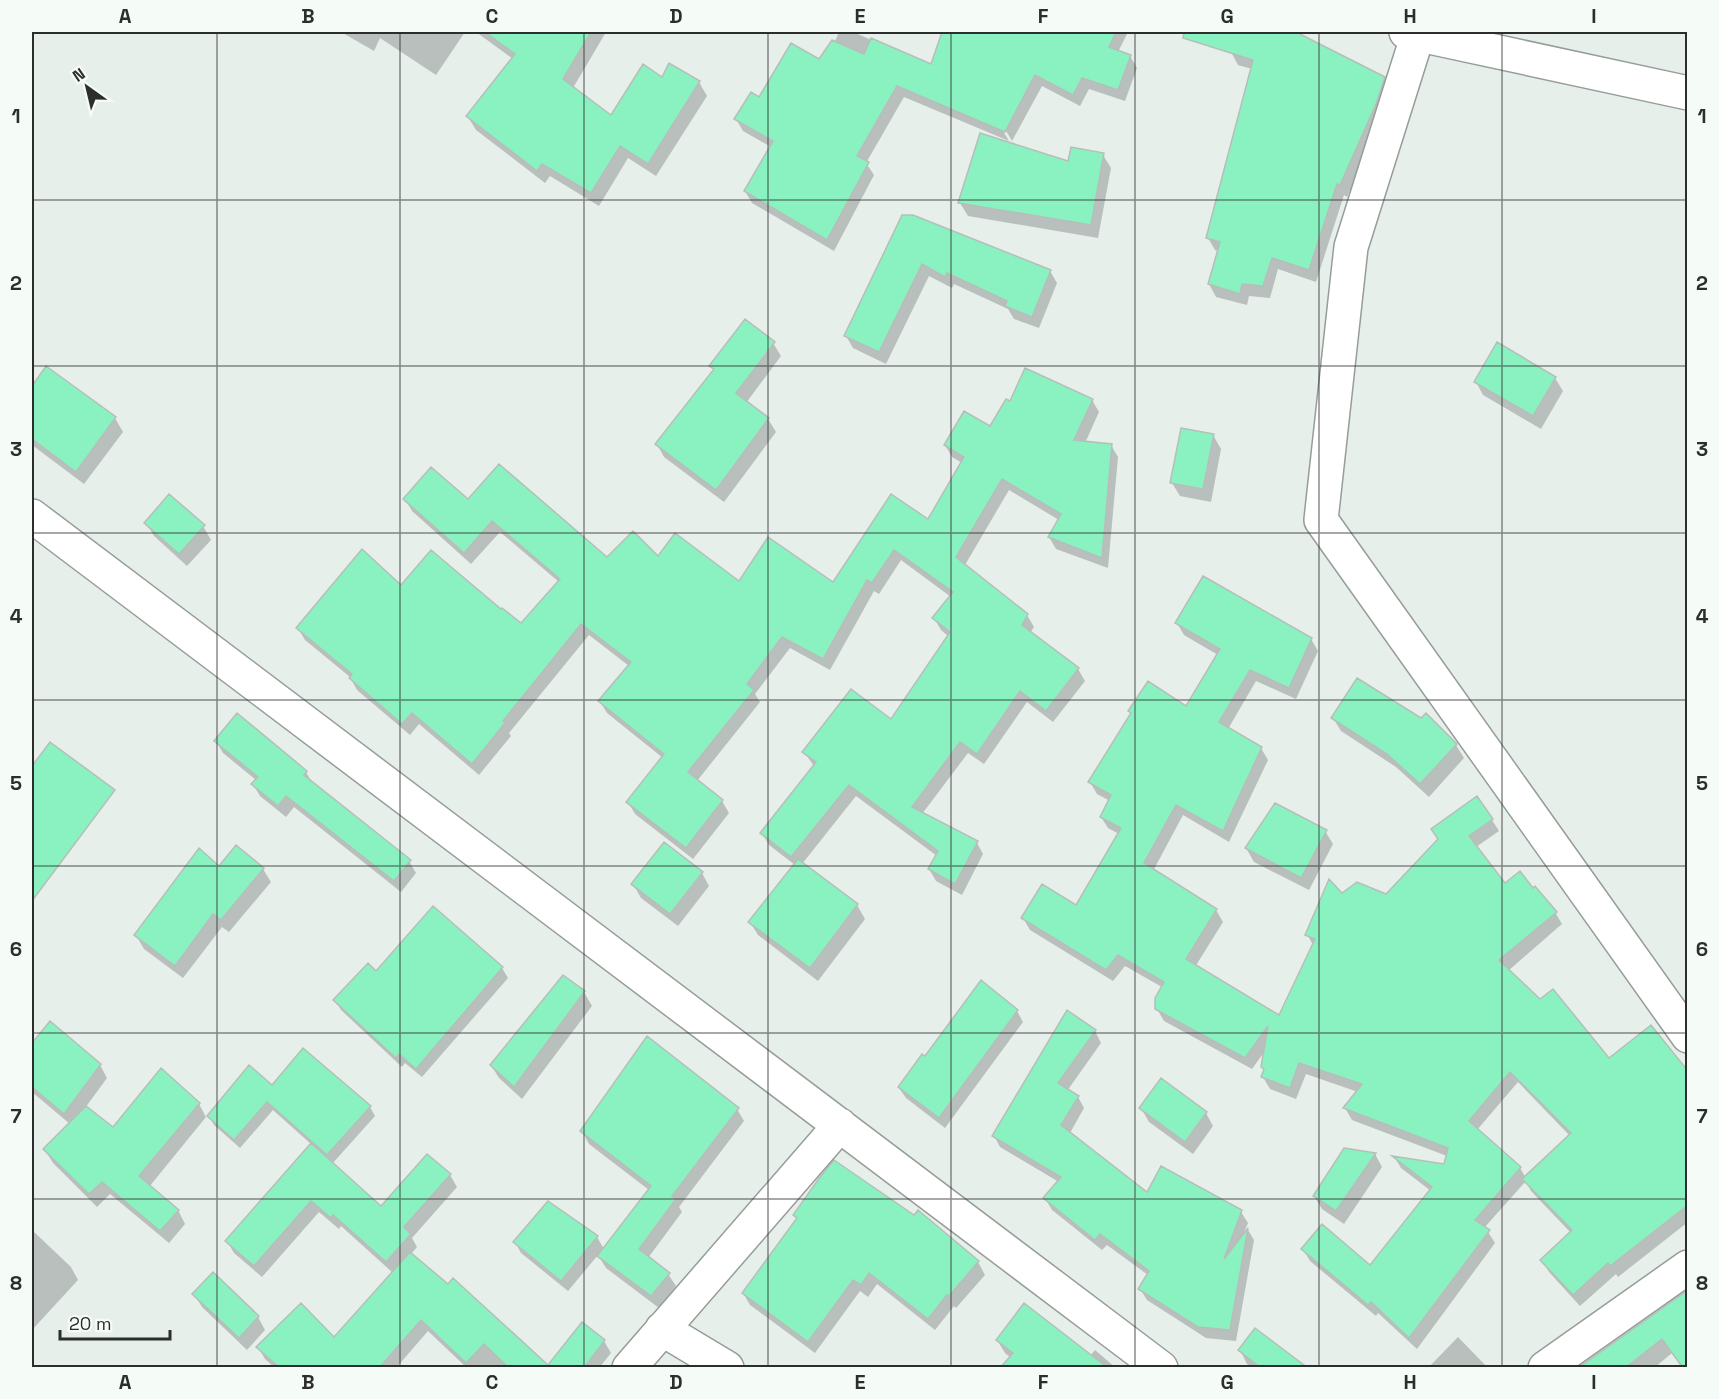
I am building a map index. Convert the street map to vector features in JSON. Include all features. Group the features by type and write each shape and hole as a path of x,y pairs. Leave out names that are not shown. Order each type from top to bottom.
{"street":[{"path":"1688,93 1412,33 1351,248 1321,520 1688,1036"},
{"path":"32,516 1161,1368"},
{"path":"629,1368 840,1125"},
{"path":"1545,1368 1688,1267"},
{"path":"662,1329 727,1368"}],"building":[{"path":"485,32 591,32 563,79 611,115 643,64 662,77 669,63 700,81 648,164 620,146 591,193 542,164 537,171 466,116 515,54"},
{"path":"942,32 1116,32 1109,47 1131,55 1118,90 1082,78 1073,95 1035,75 1005,132 897,86 857,156 869,162 827,240 744,191 773,141 734,119 751,92 759,97 791,43 819,59 832,40 864,54 871,38 931,64"},
{"path":"1184,32 1296,32 1385,77 1376,104 1340,185 1337,184 1309,270 1272,258 1263,286 1242,284 1240,294 1208,284 1220,242 1206,238 1253,60 1183,38"},
{"path":"980,133 1068,161 1071,147 1104,153 1091,225 958,203"},
{"path":"902,215 913,215 1051,270 1032,317 1005,306 1007,301 947,273 945,277 922,264 879,352 844,336"},
{"path":"745,319 775,342 736,393 769,418 716,490 655,444 714,369 709,366"},
{"path":"1497,342 1556,377 1533,416 1474,382"},
{"path":"46,366 116,417 76,472 32,439 32,386"},
{"path":"1025,368 1093,399 1074,440 1112,444 1102,558 1048,537 1061,514 1002,479 956,557 1028,614 1022,625 1079,668 1046,711 1020,691 977,754 960,742 912,807 978,841 955,884 928,869 938,851 849,785 791,857 760,833 816,762 802,752 851,689 891,719 950,632 932,618 953,592 894,550 872,583 867,580 823,659 782,637 747,684 754,690 688,772 723,800 686,848 626,802 664,754 598,701 631,662 581,624 503,721 505,723 472,764 412,713 402,724 349,678 352,674 296,628 362,549 401,585 431,550 521,623 560,579 492,521 464,553 403,499 431,467 468,499 499,464 607,557 633,531 658,556 675,533 739,581 768,537 833,582 891,494 928,519 964,457 944,445 964,411 990,426 1006,399 1010,401"},
{"path":"1181,428 1214,434 1203,489 1170,483"},
{"path":"169,494 205,525 179,554 144,523"},
{"path":"1203,576 1312,638 1289,688 1250,670 1219,722 1262,747 1223,831 1176,805 1144,863 1217,909 1186,959 1279,1015 1315,939 1305,935 1329,879 1342,893 1357,882 1386,894 1438,839 1431,829 1477,796 1493,819 1469,836 1505,883 1520,871 1557,912 1499,960 1540,999 1553,989 1609,1058 1651,1025 1688,1071 1688,1205 1610,1266 1608,1263 1573,1295 1540,1260 1572,1230 1522,1179 1571,1133 1510,1072 1469,1121 1521,1167 1475,1220 1490,1230 1409,1338 1371,1302 1368,1305 1301,1249 1322,1224 1370,1265 1432,1187 1392,1156 1444,1164 1448,1148 1343,1108 1362,1084 1299,1063 1290,1088 1261,1077 1264,1069 1261,1067 1268,1026 1245,1058 1155,1009 1155,998 1164,982 1118,955 1106,970 1021,918 1042,884 1076,905 1121,828 1100,817 1111,795 1088,782 1131,713 1128,711 1148,681 1186,706 1220,649 1175,623"},
{"path":"1357,678 1421,718 1426,713 1457,744 1420,784 1387,754 1331,718"},
{"path":"237,713 307,771 304,775 411,860 394,881 286,796 278,806 251,784 258,777 214,741"},
{"path":"50,742 115,790 32,901 32,766"},
{"path":"1275,803 1327,830 1301,878 1245,848"},
{"path":"664,842 703,872 670,914 631,884"},
{"path":"236,845 264,868 221,920 213,914 175,966 134,935 199,848 219,866"},
{"path":"798,859 858,904 810,968 748,922"},
{"path":"433,906 503,967 416,1069 399,1054 396,1058 333,1000 368,963 376,971"},
{"path":"563,975 585,991 514,1087 490,1065"},
{"path":"981,980 1018,1010 939,1118 898,1087 922,1054 925,1056"},
{"path":"1067,1010 1096,1030 1058,1083 1079,1096 1061,1125 1147,1192 1161,1166 1242,1210 1224,1259 1248,1228 1230,1330 1198,1327 1138,1289 1149,1271 1100,1234 1095,1240 1043,1198 1061,1177 992,1136"},
{"path":"50,1021 101,1064 64,1114 32,1087 32,1043"},
{"path":"647,1036 739,1108 672,1196 676,1199 639,1249 670,1273 651,1296 597,1256 651,1186 580,1131"},
{"path":"303,1048 371,1106 327,1155 267,1102 234,1140 207,1116 249,1065 272,1085"},
{"path":"161,1068 200,1103 139,1176 179,1210 160,1231 102,1182 89,1194 43,1149 86,1106 113,1127"},
{"path":"1161,1078 1207,1112 1185,1142 1139,1108"},
{"path":"311,1143 381,1206 427,1154 451,1174 404,1227 411,1234 386,1262 333,1215 331,1218 311,1201 254,1266 225,1241"},
{"path":"1344,1148 1376,1153 1336,1211 1313,1196"},
{"path":"834,1160 914,1215 918,1210 979,1261 928,1319 869,1273 861,1285 853,1280 808,1342 742,1293 797,1218 793,1215"},
{"path":"548,1201 598,1236 561,1281 513,1242"},
{"path":"410,1252 448,1284 453,1278 548,1365 582,1322 605,1340 584,1368 509,1368 484,1344 466,1363 421,1320 379,1368 280,1368 256,1347 301,1303 334,1337"},
{"path":"213,1272 259,1316 239,1338 192,1294"},
{"path":"1688,1290 1688,1368 1683,1368 1662,1339 1625,1368 1578,1368"},
{"path":"1024,1303 1108,1368 1000,1368 1013,1353 996,1340"},
{"path":"1255,1328 1308,1368 1261,1368 1238,1350"}]}
